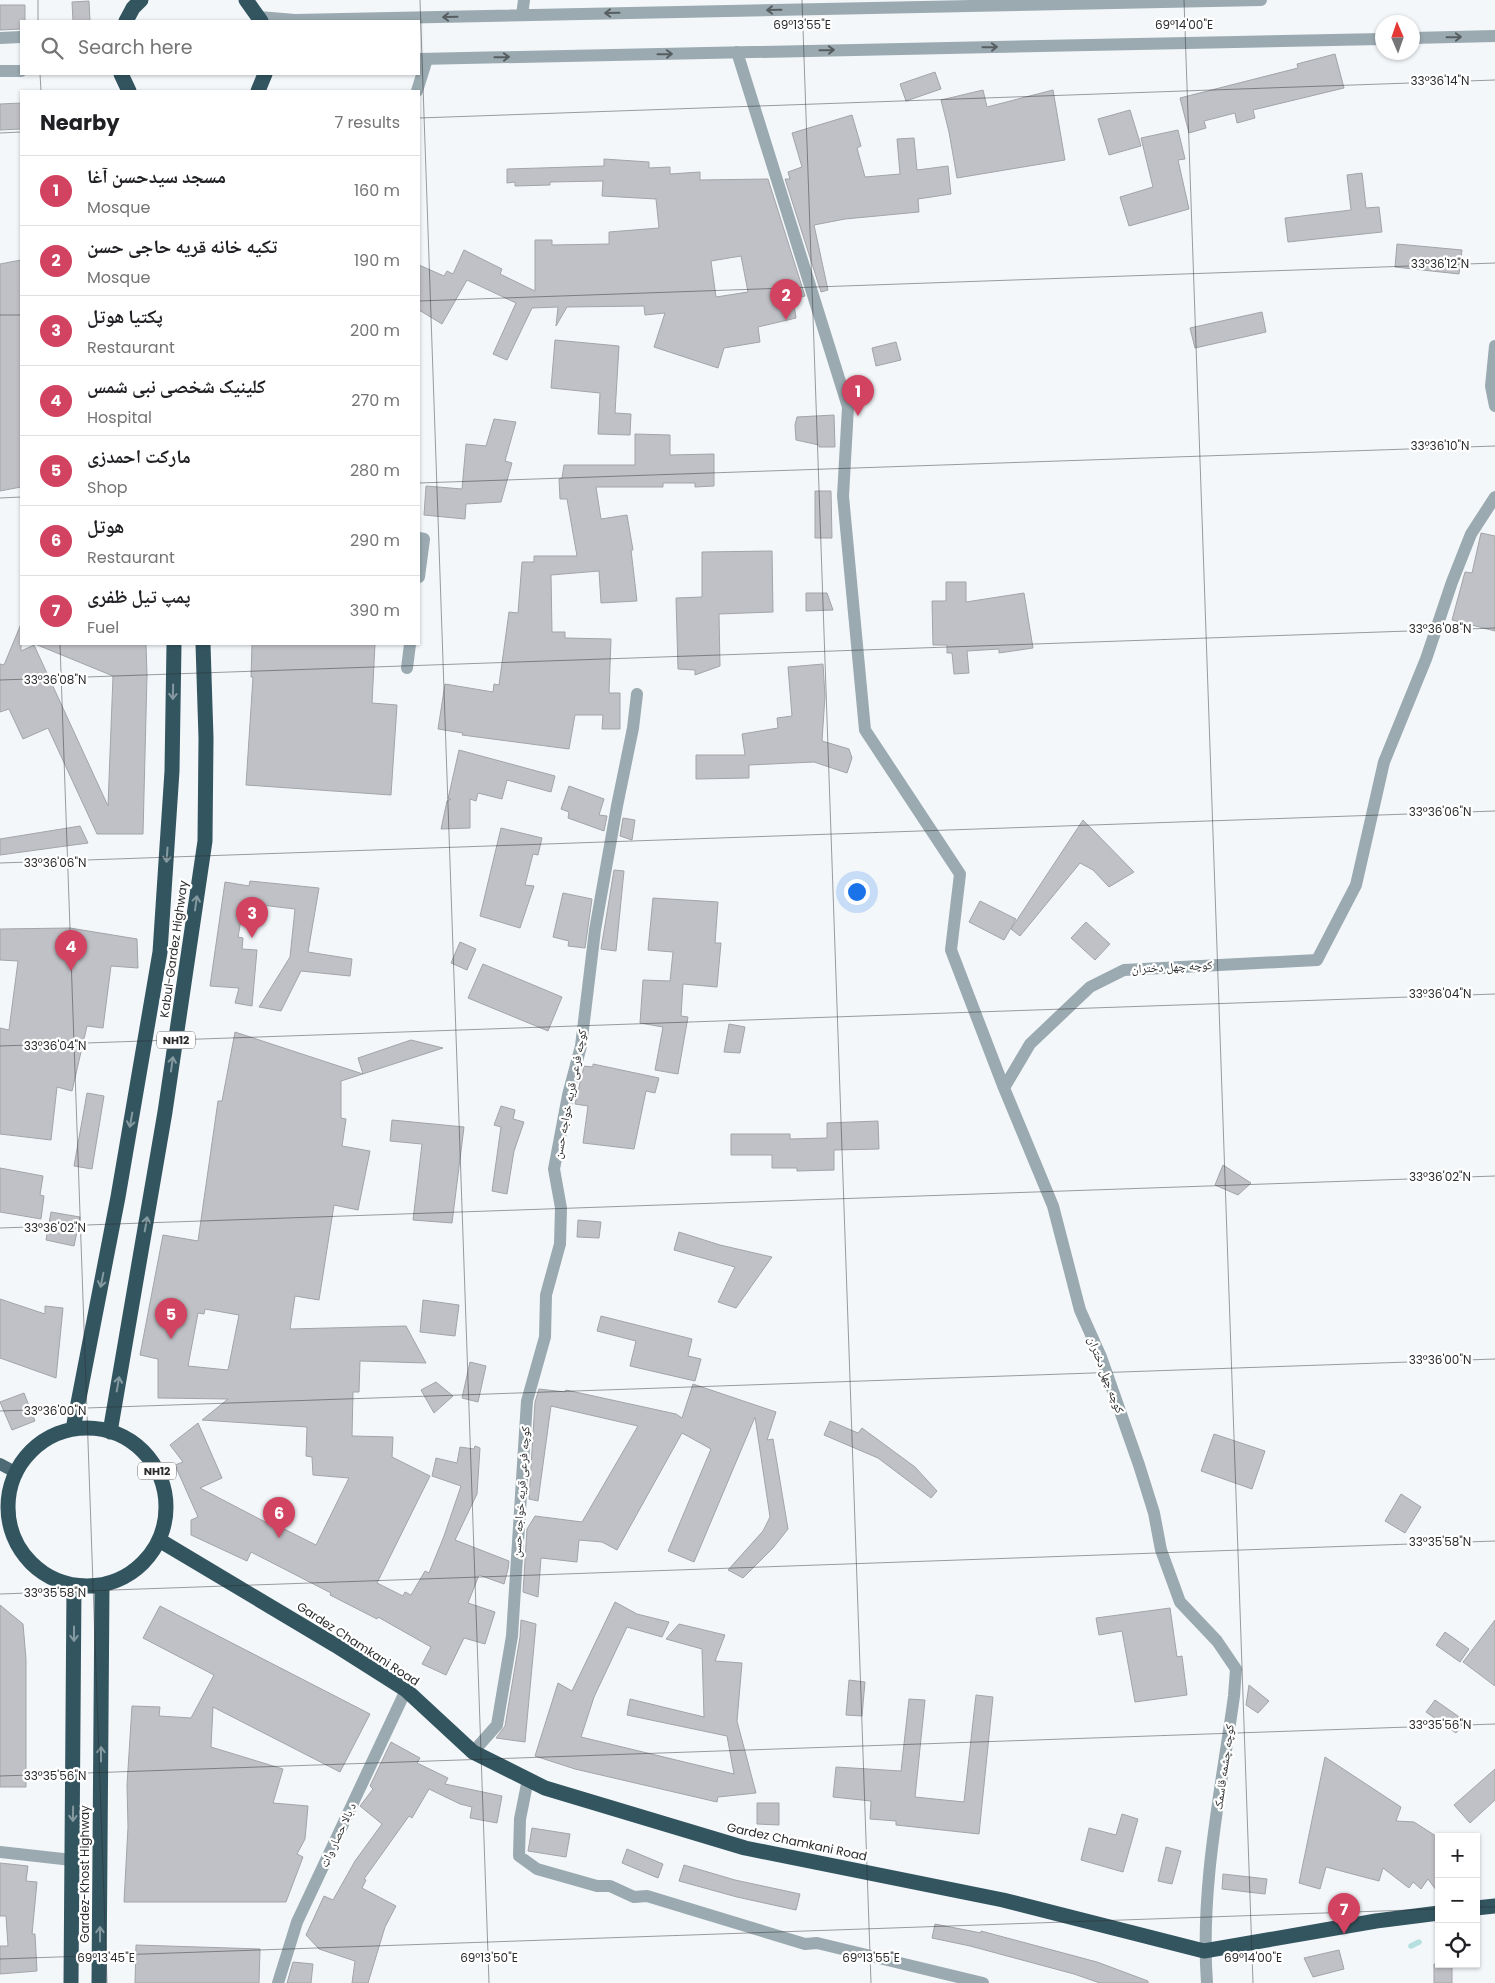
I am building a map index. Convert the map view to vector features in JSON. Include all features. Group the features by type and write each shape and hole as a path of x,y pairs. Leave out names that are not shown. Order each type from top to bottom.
{"highway":[{"path":"127,20 133,8 141,0"},
{"path":"246,0 260,19"},
{"path":"121,75 129,90"},
{"path":"258,90 265,75"},
{"name":"Kabul-Gardez Highway","path":"72,1429 118,1197 160,952 172,771 174,645"},
{"name":"Kabul-Gardez Highway","path":"110,1432 165,1112 205,841 206,738 203,645"},
{"name":"NH12","path":"72,1429 97,1429 110,1432 121,1436 141,1449 156,1469 165,1492 166,1516 159,1540 145,1561 126,1576 102,1585 74,1586 51,1578 31,1564 16,1544 8,1520 8,1496 15,1472 29,1452 49,1437 72,1429"},
{"name":"Gardez Chamkani Road","path":"159,1540 335,1645 406,1690 473,1752 545,1788 745,1848 1003,1900 1204,1951 1376,1921 1435,1914"},
{"name":"Gardez-Khost Highway","path":"99,1983 102,1585"},
{"name":"Gardez-Khost Highway","path":"71,1983 74,1586"},
{"path":"1480,1908 1495,1906"}],"main road":[{"path":"0,1464 15,1472"}],"street":[{"path":"522,16 524,0"},
{"path":"260,19 522,16 721,6 1261,0"},
{"path":"1420,38 1495,36"},
{"path":"0,38 20,37"},
{"path":"418,90 423,59 1375,39"},
{"path":"737,52 848,407 843,496 865,730 960,874 951,950 1004,1088"},
{"path":"0,71 20,71"},
{"path":"1495,346 1492,386 1495,406"},
{"name":"کوچه چهل دختران","path":"1180,1602 1161,1550 1154,1513 1139,1465 1101,1357 1080,1310 1053,1206 1004,1088 1030,1044 1090,987 1124,970 1317,960 1356,885 1384,762 1426,659 1452,582 1471,534 1495,497"},
{"path":"420,538 424,539 420,569"},
{"path":"406,668 410,645"},
{"name":"کوچه فرعی قریه خواجه حسن","path":"473,1752 497,1725 512,1636 527,1401 546,1337 546,1295 560,1244 561,1208 554,1169 568,1095 581,1046 595,930 633,728 637,694"},
{"name":"کوچه چشمه قاسمک","path":"1180,1602 1217,1641 1236,1668 1234,1696 1206,1889 1204,1951 1207,1983"},
{"name":"د بالا حصار واټ","path":"278,1983 297,1922 406,1690"},
{"path":"528,1779 520,1819 519,1856 537,1869 596,1886 610,1886 634,1897 647,1896 805,1944 817,1943 983,1983"},
{"path":"0,1852 72,1860"}],"building":[{"path":"89,1 90,20 73,20 72,2"},
{"path":"0,5 25,5 25,20 20,20 20,29 0,30"},
{"path":"1335,54 1344,88 1253,110 1255,118 1237,123 1235,113 1204,121 1206,128 1189,133 1180,98 1298,68 1297,64"},
{"path":"935,72 941,89 906,101 900,84"},
{"path":"983,90 987,107 1053,90 1065,160 957,178 941,100"},
{"path":"20,103 20,129 0,130 0,104"},
{"path":"1130,110 1141,146 1109,155 1098,119"},
{"path":"852,115 861,146 857,148 865,177 900,174 897,139 914,138 917,170 948,166 951,194 918,199 919,212 845,219 814,225 828,290 821,292 785,179 790,179 788,172 802,167 792,133"},
{"path":"1178,130 1185,159 1178,160 1189,209 1129,226 1120,197 1153,187 1141,138"},
{"path":"604,159 649,162 649,168 670,167 670,174 700,172 700,180 768,179 805,296 793,299 796,318 758,327 760,342 724,348 718,368 654,347 665,313 645,315 644,306 567,307 556,326 558,307 532,308 507,360 493,354 516,303 467,280 442,324 420,311 420,265 444,276 447,271 453,274 464,250 502,269 500,274 535,291 535,240 552,240 552,245 609,244 609,232 659,228 656,199 602,196 603,181 550,182 550,185 515,186 515,182 507,183 507,169 604,166","holes":["741,256 748,292 716,297 711,261"]},
{"path":"1362,173 1366,208 1379,207 1382,232 1288,242 1285,218 1351,210 1347,175"},
{"path":"1397,244 1462,250 1459,274 1395,267"},
{"path":"20,260 20,487 0,491 0,264"},
{"path":"1262,312 1266,332 1195,348 1190,328"},
{"path":"555,340 619,346 615,413 631,414 630,435 598,434 600,393 551,388"},
{"path":"896,342 901,360 876,366 872,348"},
{"path":"834,415 835,447 819,447 819,445 796,440 795,425 797,417"},
{"path":"494,419 516,422 505,461 512,463 501,502 466,504 465,519 424,515 426,486 462,489 466,444 486,446"},
{"path":"635,434 670,435 670,455 714,454 714,486 695,487 695,483 663,483 663,487 596,487 601,519 627,515 633,550 631,550 637,601 601,603 599,571 551,575 552,632 565,632 565,638 611,639 609,693 620,693 620,729 602,729 603,715 575,715 569,749 462,735 463,733 438,729 445,684 493,692 494,684 499,685 509,612 518,613 522,562 534,562 534,556 577,556 567,499 560,499 559,479 562,478 564,465 635,465"},
{"path":"815,491 831,491 832,538 815,538"},
{"path":"1481,533 1495,536 1495,631 1452,620 1465,572 1472,573"},
{"path":"772,551 773,612 719,614 720,666 695,675 695,670 678,669 676,598 702,597 702,552"},
{"path":"946,582 966,582 966,602 1024,593 1033,648 999,653 999,649 967,651 969,673 954,674 952,653 947,653 947,645 933,645 932,601 946,601"},
{"path":"806,593 827,593 833,610 806,611"},
{"path":"20,626 21,651 34,645 108,806 113,676 37,645 146,645 143,834 97,834 48,728 23,739 9,709 0,712 0,664 4,665"},
{"path":"252,645 375,645 372,703 397,705 391,795 246,785 253,677 251,677"},
{"path":"823,664 825,696 822,741 849,749 852,758 847,773 814,762 749,765 749,778 696,779 696,755 745,755 742,734 778,728 777,718 792,716 788,667"},
{"path":"459,750 555,776 551,792 507,780 502,799 478,793 476,801 470,799 470,828 441,829 447,801 451,799 448,799"},
{"path":"569,786 604,799 599,815 607,816 604,831 568,818 569,812 561,809"},
{"path":"623,818 635,820 632,840 620,836"},
{"path":"1083,820 1134,872 1109,887 1093,870 1080,863 1020,936 1011,929"},
{"path":"80,826 88,843 0,855 0,839"},
{"path":"501,828 542,838 538,855 533,854 525,885 534,886 520,928 480,916"},
{"path":"614,870 624,871 616,951 601,949"},
{"path":"250,881 319,888 308,952 352,959 350,976 301,971 281,1011 259,1007 290,957 295,909 244,903 238,937 243,938 242,949 257,950 252,1006 235,1003 239,988 210,986 225,882 249,886"},
{"path":"563,893 592,899 585,948 568,946 569,941 553,937"},
{"path":"653,898 718,902 715,943 721,943 717,987 683,984 681,1016 688,1017 678,1074 655,1070 663,1027 640,1023 643,980 670,981 673,952 648,950"},
{"path":"980,901 1016,919 1004,940 969,922"},
{"path":"1086,922 1110,944 1095,960 1071,938"},
{"path":"70,928 137,939 138,968 111,966 103,1028 87,1026 72,1091 57,1087 51,1140 0,1134 0,1028 9,1030 18,961 0,960 0,929"},
{"path":"460,942 476,949 467,970 451,963"},
{"path":"483,964 562,997 548,1031 468,998"},
{"path":"729,1024 745,1027 740,1053 724,1052"},
{"path":"235,1032 363,1074 341,1081 341,1118 346,1119 342,1146 370,1151 358,1210 334,1205 319,1300 295,1296 290,1329 406,1326 426,1363 360,1361 359,1392 353,1392 352,1436 393,1437 392,1457 430,1476 377,1583 403,1596 405,1592 411,1595 425,1571 429,1573 461,1486 432,1476 436,1458 457,1463 460,1447 474,1449 475,1446 480,1448 477,1494 455,1540 509,1561 508,1569 504,1584 479,1575 468,1603 495,1612 485,1644 464,1638 446,1675 422,1664 431,1647 378,1617 377,1619 330,1595 331,1593 251,1552 247,1561 191,1535 191,1520 198,1517 175,1465 183,1462 170,1445 198,1423 222,1478 200,1488 271,1525 272,1523 316,1545 349,1478 313,1475 312,1457 306,1456 307,1427 202,1420 228,1399 158,1398 158,1359 140,1355 163,1235 198,1241 218,1101 222,1101","holes":["205,1309 239,1315 228,1370 188,1366 198,1313 204,1314"]},
{"path":"411,1040 443,1048 363,1074 358,1058"},
{"path":"593,1064 659,1078 655,1093 646,1091 634,1149 583,1143 588,1106 575,1104 584,1066 593,1067"},
{"path":"87,1093 104,1096 92,1169 74,1166"},
{"path":"501,1106 515,1110 513,1119 524,1122 514,1151 507,1194 492,1191 501,1127 494,1125"},
{"path":"392,1120 464,1127 452,1223 413,1220 422,1144 390,1141"},
{"path":"878,1121 879,1149 834,1150 834,1170 797,1171 797,1168 772,1168 772,1155 731,1155 731,1134 790,1134 790,1139 827,1138 827,1123"},
{"path":"1223,1165 1251,1183 1238,1195 1215,1185"},
{"path":"0,1168 43,1176 40,1195 44,1196 41,1219 0,1212"},
{"path":"51,1212 80,1217 74,1246 46,1240"},
{"path":"578,1220 601,1222 599,1238 577,1237"},
{"path":"679,1232 720,1245 772,1257 736,1308 718,1302 735,1267 674,1250"},
{"path":"0,1299 45,1314 45,1306 63,1308 56,1378 0,1358"},
{"path":"423,1300 459,1305 455,1336 420,1332"},
{"path":"601,1316 692,1339 688,1356 701,1359 695,1381 630,1366 636,1341 597,1331"},
{"path":"470,1362 486,1366 478,1402 462,1398"},
{"path":"436,1382 453,1396 434,1413 421,1390"},
{"path":"693,1384 776,1412 767,1440 773,1439 788,1529 773,1548 743,1578 728,1570 763,1531 770,1517 755,1417 694,1562 668,1551 711,1449 682,1433 617,1550 602,1542 579,1540 577,1562 541,1558 538,1597 523,1592 527,1529 535,1516 582,1522 638,1426 551,1406 538,1501 529,1499 535,1402 539,1389 565,1392 566,1390 676,1414 682,1418"},
{"path":"24,1393 35,1421 12,1430 0,1402"},
{"path":"830,1421 858,1433 862,1428 915,1467 937,1491 931,1498 878,1458 824,1435"},
{"path":"1214,1434 1265,1451 1252,1489 1201,1471"},
{"path":"1401,1494 1421,1507 1405,1533 1385,1521"},
{"path":"615,1602 637,1614 669,1622 662,1637 627,1627 594,1697 581,1737 734,1774 727,1736 627,1715 630,1699 704,1717 702,1649 666,1639 679,1624 725,1635 715,1661 742,1663 737,1721 756,1793 718,1797 717,1802 575,1769 535,1756 558,1683 572,1691"},
{"path":"0,1605 23,1624 26,1659 26,1787 0,1787"},
{"path":"160,1606 370,1714 340,1772 213,1707 211,1747 283,1769 273,1803 308,1806 305,1839 297,1854 303,1857 286,1902 124,1902 128,1827 127,1785 132,1706 160,1707 159,1716 191,1718 214,1675 143,1638"},
{"path":"1170,1608 1177,1657 1182,1656 1187,1695 1135,1702 1122,1631 1099,1635 1096,1618"},
{"path":"521,1620 536,1624 525,1742 496,1738 505,1726 520,1637"},
{"path":"1495,1620 1495,1686 1463,1662"},
{"path":"1445,1632 1469,1649 1460,1662 1436,1645"},
{"path":"849,1680 865,1682 862,1716 846,1715"},
{"path":"1249,1685 1269,1701 1258,1713 1246,1705"},
{"path":"976,1695 993,1697 979,1834 896,1825 896,1821 870,1819 871,1801 833,1797 836,1767 901,1771 909,1699 925,1700 915,1797 964,1802"},
{"path":"1435,1700 1465,1721 1456,1733 1426,1712"},
{"path":"391,1742 420,1758 417,1763 448,1778 445,1784 502,1796 497,1823 470,1818 472,1807 460,1804 429,1789 412,1818 409,1816 364,1879 366,1880 362,1888 396,1906 385,1927 368,1983 352,1983 355,1961 319,1949 306,1935 324,1896 333,1900 355,1861 382,1824 360,1806 373,1789 370,1786"},
{"path":"1325,1757 1401,1807 1396,1821 1414,1822 1435,1835 1435,1889 1428,1879 1421,1889 1413,1882 1409,1888 1383,1868 1379,1881 1326,1867 1320,1889 1299,1883"},
{"path":"1495,1769 1495,1800 1470,1823 1454,1805"},
{"path":"757,1803 779,1803 779,1825 757,1824"},
{"path":"1122,1814 1138,1819 1123,1872 1081,1860 1089,1828 1116,1835"},
{"path":"532,1828 570,1834 566,1857 528,1851"},
{"path":"1166,1847 1181,1851 1172,1884 1158,1881"},
{"path":"627,1849 663,1864 658,1878 622,1863"},
{"path":"0,1863 28,1866 26,1881 37,1882 32,1934 35,1934 37,1971 0,1974 0,1946 8,1946 6,1916 0,1916"},
{"path":"684,1865 735,1880 800,1894 796,1910 737,1897 679,1881"},
{"path":"1223,1874 1267,1879 1265,1894 1222,1889"},
{"path":"935,1924 981,1933 981,1931 1097,1962 1148,1981 1148,1983 1100,1983 1074,1974 970,1946 932,1938"},
{"path":"136,1945 260,1949 259,1983 135,1983"},
{"path":"1339,1950 1344,1969 1313,1977 1304,1958"},
{"path":"293,1962 313,1964 311,1983 287,1983"},
{"path":"1434,1964 1435,1968 1452,1968 1452,1983 1434,1983"}],"waterway":[{"path":"1411,1946 1419,1942"}],"place":[{"name":"تکیه خانه قریه حاجی حسن","path":"786,320"},
{"name":"مسجد سیدحسن آغا","path":"858,416"},
{"name":"پکتیا هوتل","path":"252,938"},
{"name":"کلینیک شخصی نبی شمس","path":"71,971"},
{"name":"مارکت احمدزی","path":"171,1339"},
{"name":"هوتل","path":"279,1538"},
{"name":"پمپ تیل ظفری","path":"1344,1934"}]}
